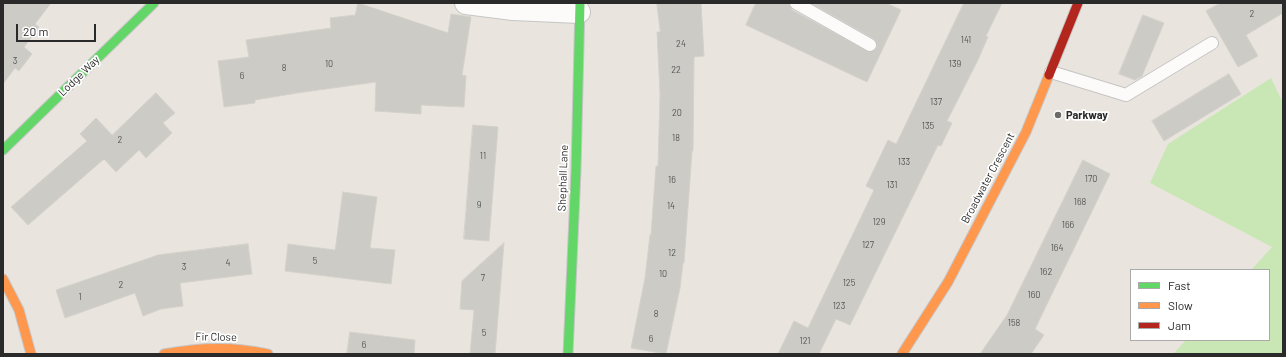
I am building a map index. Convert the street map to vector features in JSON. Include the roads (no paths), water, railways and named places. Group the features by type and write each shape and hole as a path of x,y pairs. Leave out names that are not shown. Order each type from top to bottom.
{"street":[{"name":"Lodge Way","path":"3,150 154,3"},
{"path":"466,3 513,9 579,7"},
{"name":"Broadwater Crescent","path":"902,354 948,282 1026,132 1078,3"},
{"name":"Shephall Lane","path":"568,354 576,170 579,7"},
{"path":"3,279 19,310 32,354"},
{"name":"Fir Close","path":"164,354 191,348 212,347 234,348 268,354"}],"lane":[{"path":"796,3 870,45"},
{"path":"1051,72 1126,95 1212,43"}],"place":[{"name":"Parkway","path":"1058,115"}]}
